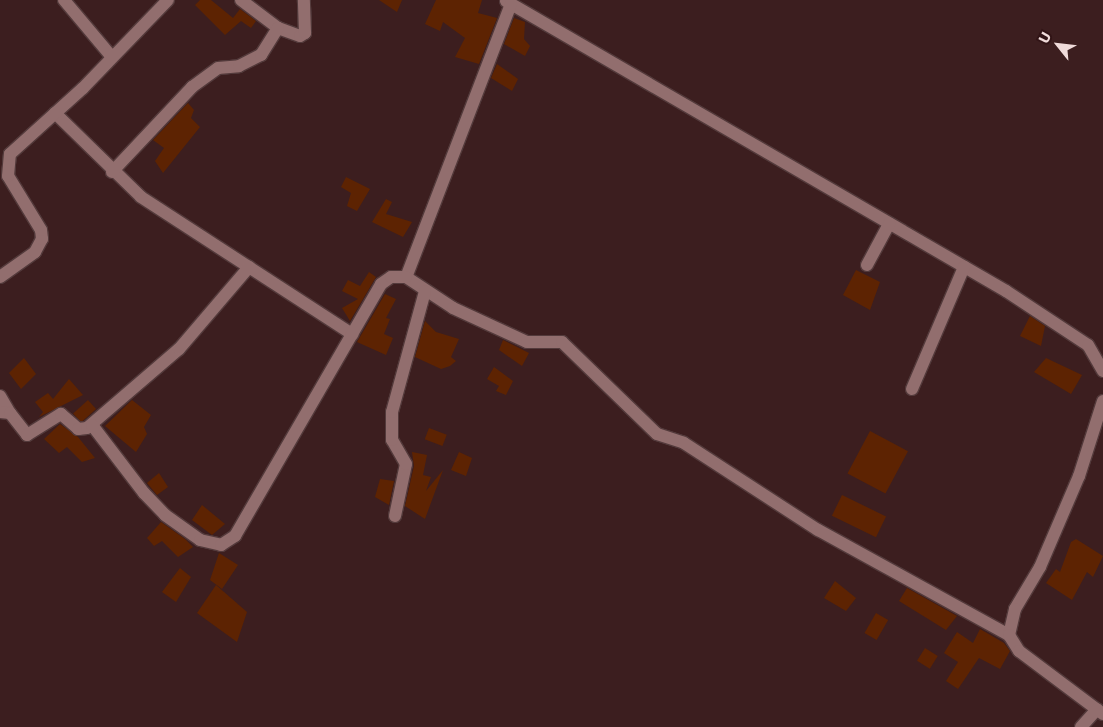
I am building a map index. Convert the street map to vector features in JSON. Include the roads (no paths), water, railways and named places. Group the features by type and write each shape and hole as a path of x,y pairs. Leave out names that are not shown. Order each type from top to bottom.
{"street":[{"path":"64,0 111,56"},
{"path":"0,277 35,252 42,239 40,230 8,176 7,162 16,146 55,113 168,0"},
{"path":"241,0 278,28 303,35 304,0"},
{"path":"406,277 508,2 964,267 1088,345 1103,372"},
{"path":"112,172 192,87 218,68 239,66 261,54 278,28"},
{"path":"55,113 112,172 141,197 352,334"},
{"path":"867,265 889,224"},
{"path":"0,396 5,413 27,435 61,414 78,429 92,425 179,350 249,267"},
{"path":"912,389 964,267"},
{"path":"92,425 126,466 144,493 164,515 200,540 221,545 235,536 381,284 391,277 406,277 425,291 527,342 562,342 657,434 684,443 818,530 1009,635 1019,651 1100,712 1081,727"},
{"path":"395,516 406,464 392,440 392,412 425,291"},
{"path":"1009,635 1011,619 1040,567 1098,436 1103,401"}]}
